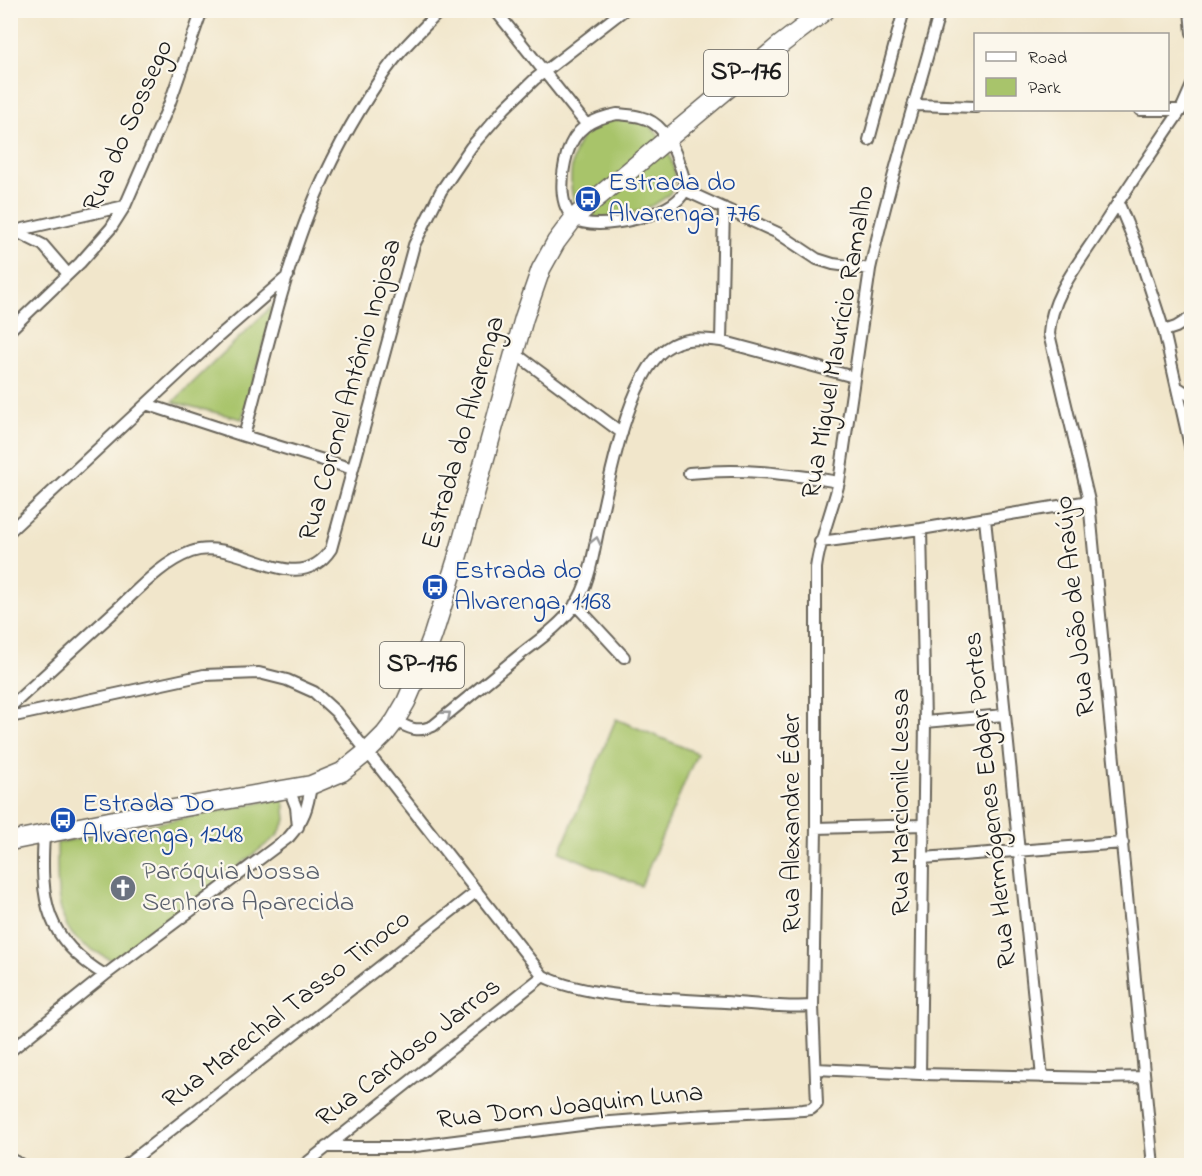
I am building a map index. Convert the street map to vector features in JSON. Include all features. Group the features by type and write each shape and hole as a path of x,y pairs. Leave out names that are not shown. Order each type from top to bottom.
{"main road":[{"name":"Estrada do Alvarenga","path":"10,841 139,815 311,785 342,772 368,752 395,721 419,672 456,562 516,354 524,318 541,269 556,242 574,218 780,45 826,10"}],"street":[{"name":"Rua do Sossego","path":"10,330 80,263 111,228 125,206 169,105 202,10"},
{"path":"244,436 288,276 309,213 344,138 381,77 416,35 441,10"},
{"path":"495,10 586,124"},
{"name":"Rua Coronel Antônio Inojosa","path":"10,707 157,573 193,551 212,549 230,552 279,568 297,571 314,566 324,558 331,549 414,245 441,191 471,147 505,108 543,72 624,10"},
{"path":"869,140 904,10"},
{"name":"Rua Miguel Maurício Ramalho","path":"820,542 839,482 870,269 886,196 915,105 940,10"},
{"path":"1190,10 1191,33"},
{"name":"Rua João de Araújo","path":"1153,1166 1089,501 1049,334 1050,318 1055,304 1075,268 1181,110 1191,85"},
{"path":"915,105 974,107"},
{"path":"1169,110 1181,110"},
{"path":"617,114 641,117 656,125 669,138 682,173 684,190 680,198 669,206 632,220 594,224 574,218 568,209 563,192 563,177 570,144 578,130 603,117 617,114"},
{"path":"684,190 778,233 817,259 833,264 870,269"},
{"path":"1118,202 1137,248 1164,331 1191,455"},
{"path":"12,232 125,206"},
{"path":"721,341 723,208"},
{"path":"12,232 43,245 68,274"},
{"path":"10,531 218,337 288,276"},
{"path":"1164,331 1176,327 1191,317"},
{"path":"395,721 422,731 432,726 545,635 575,604 592,561 632,399 644,373 671,345 686,340 721,341 854,377"},
{"path":"516,354 622,433"},
{"path":"1177,387 1191,398"},
{"path":"146,404 353,469"},
{"path":"688,473 733,470 764,471 839,482"},
{"path":"820,542 921,529 1089,501"},
{"name":"Rua Hermógenes Edgar Portes","path":"985,519 1042,1077"},
{"name":"Rua Marcionilc Lessa","path":"920,1074 925,722 921,529"},
{"name":"Rua Alexandre Éder","path":"817,1104 813,1006 816,828 815,588 820,542"},
{"path":"575,604 624,657"},
{"path":"10,717 204,675 259,673 287,680 314,692 336,711 543,976 556,983 611,993 659,998 813,1006"},
{"path":"925,722 1004,715"},
{"path":"13,1046 289,837 306,813 311,785"},
{"path":"289,789 296,807 298,827"},
{"path":"816,828 923,825"},
{"path":"44,835 42,874 54,924 63,940 78,956 105,975"},
{"path":"924,858 1123,843"},
{"name":"Rua Marechal Tasso Tinoco","path":"125,1166 477,891"},
{"name":"Rua Cardoso Jarros","path":"303,1166 543,976"},
{"path":"816,1069 1042,1077 1143,1077"},
{"name":"Rua Dom Joaquim Luna","path":"326,1147 408,1147 607,1122 803,1110 812,1109 817,1104"},
{"path":"10,1160 24,1166"}],"green space":[{"path":"617,118 640,120 656,132 672,163 674,185 663,199 639,211 610,218 585,217 578,211 572,191 574,154 578,143 591,127"},
{"path":"276,302 242,419 173,402"},
{"path":"616,719 697,753 641,886 560,852"},
{"path":"284,798 286,820 277,836 115,962 81,943 72,934 59,902 57,843"}],"place":[{"name":"Estrada do Alvarenga, 776","path":"588,199"},
{"name":"Estrada do Alvarenga, 1168","path":"435,587"},
{"name":"Estrada Do Alvarenga, 1248","path":"63,820"},
{"name":"Paróquia Nossa Senhora Aparecida","path":"123,888"}]}
